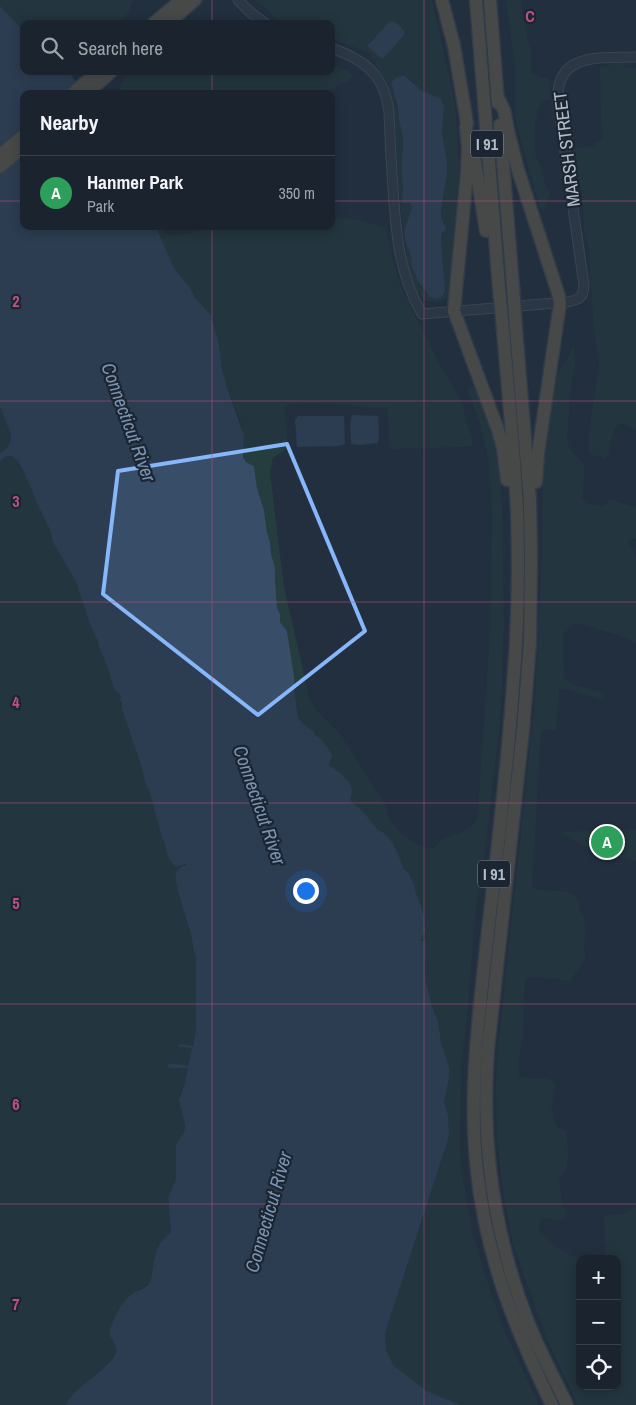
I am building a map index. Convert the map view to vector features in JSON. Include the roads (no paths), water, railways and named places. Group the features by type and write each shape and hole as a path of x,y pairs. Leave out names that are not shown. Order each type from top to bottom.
{"highway":[{"path":"158,20 181,0"},
{"path":"172,20 194,0"},
{"path":"442,0 454,46 467,123 468,147 454,311 501,439 506,470 509,514 518,547"},
{"name":"I 91","path":"476,0 513,449 518,547 518,602 514,686 476,1045 473,1087 474,1129 480,1198 496,1270 515,1325 552,1405"},
{"name":"I 91","path":"490,0 528,465 531,601 528,674 522,740 489,1042 486,1118 492,1188 507,1259 532,1330 567,1405"},
{"path":"77,90 93,75"},
{"path":"91,90 107,75"},
{"path":"497,96 504,110 516,165 560,302 538,454 536,502 530,526"},
{"path":"467,123 470,128 488,242 498,269"},
{"path":"0,156 20,138"},
{"path":"0,167 20,150"}],"street":[{"path":"238,0 261,20"},
{"path":"335,49 350,54 366,65 378,78 385,94 388,112 397,244 404,274 412,296 422,314 560,302"},
{"name":"MARSH STREET","path":"560,302 577,300 582,296 584,285 558,103 558,86 565,71 578,62 591,59 636,57"}],"water":[{"name":"Connecticut River","path":"0,6 20,28 20,75 71,75 79,90 20,90 20,230 156,230 174,268 190,288 195,298 211,315 227,388 244,435 243,457 246,462 254,466 257,488 264,510 275,567 277,607 280,614 280,622 287,631 298,717 302,723 322,740 329,750 332,756 329,765 344,776 349,783 353,804 360,808 378,830 383,832 391,841 400,858 403,869 408,872 413,882 422,908 425,931 420,941 425,941 426,945 426,982 449,1067 449,1079 444,1102 448,1115 449,1136 385,1333 386,1351 394,1366 427,1391 460,1405 66,1405 75,1392 114,1357 116,1347 109,1334 115,1318 128,1297 149,1284 158,1248 171,1232 168,1198 176,1179 176,1145 185,1128 179,1100 188,1068 169,1068 167,1065 188,1066 192,1048 179,1047 178,1045 193,1046 196,1028 196,957 176,878 178,870 188,863 176,867 169,859 151,795 145,782 122,708 121,696 114,689 76,582 53,542 51,532 17,460 12,456 6,456 0,461 0,453 8,446 11,441 11,435 0,407"},
{"path":"390,21 399,25 405,34 383,59 367,46"},
{"path":"405,76 422,91 440,98 444,106 442,132 447,162 447,175 441,217 446,228 442,233 441,241 445,291 442,297 435,299 430,297 418,281 405,240 404,231 412,208 410,203 402,201 401,167 403,137 398,107 391,83 395,78"},
{"path":"352,415 378,416 378,443 351,444 350,424"},
{"path":"298,416 344,416 345,444 339,446 297,447 295,420"}],"place":[{"name":"Hanmer Park","path":"607,842"}]}
